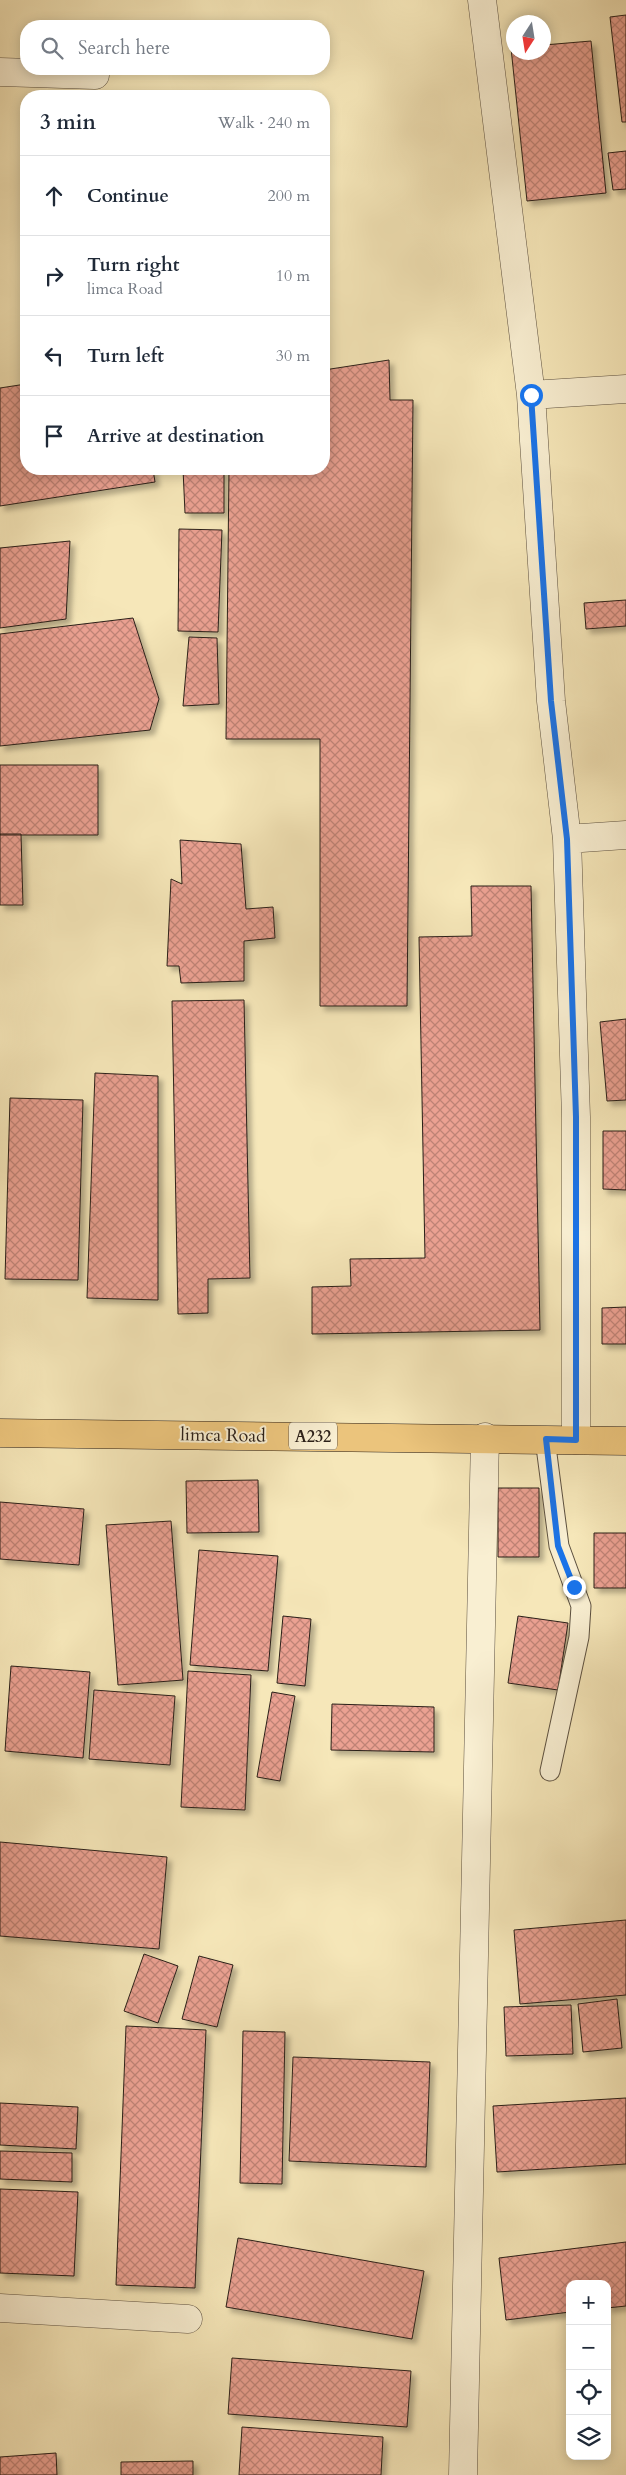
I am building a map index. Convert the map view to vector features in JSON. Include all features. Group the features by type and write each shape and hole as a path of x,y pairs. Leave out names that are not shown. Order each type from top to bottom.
{"main road":[{"name":"limca Road","path":"0,1433 626,1440"}],"street":[{"path":"482,0 531,395 551,701 567,839 576,1117 576,1440"},
{"path":"0,72 20,73"},
{"path":"531,395 626,389"},
{"path":"567,839 626,835"},
{"path":"463,2475 485,1437"},
{"path":"0,2308 188,2319"}],"lane":[{"path":"546,1439 558,1546 581,1606 579,1637 550,1771"}],"building":[{"path":"626,15 626,122 622,122 610,17"},
{"path":"591,41 606,193 527,201 512,60 551,60 551,44"},
{"path":"626,151 626,189 613,190 608,153"},
{"path":"389,360 390,400 413,400 407,1006 320,1006 320,739 226,739 229,475 330,475 330,369"},
{"path":"20,385 20,475 154,475 155,482 0,506 0,388"},
{"path":"183,475 224,475 224,513 185,513"},
{"path":"179,529 222,530 218,632 178,631"},
{"path":"70,541 66,619 0,628 0,548"},
{"path":"626,600 626,626 586,629 584,603"},
{"path":"133,618 159,699 150,730 0,746 0,634"},
{"path":"189,637 217,638 219,704 183,706"},
{"path":"0,765 98,765 98,835 0,835"},
{"path":"0,834 21,834 23,905 0,905"},
{"path":"180,840 241,844 246,909 273,907 275,938 244,941 244,981 181,983 179,966 167,966 171,879 182,884"},
{"path":"471,886 531,886 540,1330 312,1334 312,1287 351,1286 350,1259 425,1258 419,937 472,936"},
{"path":"244,1000 250,1278 208,1279 208,1313 178,1314 172,1001"},
{"path":"626,1019 626,1100 607,1101 600,1022"},
{"path":"95,1073 158,1076 158,1300 87,1298"},
{"path":"10,1098 83,1100 78,1280 5,1279"},
{"path":"603,1131 626,1131 626,1190 603,1189"},
{"path":"626,1307 626,1344 602,1344 602,1308"},
{"path":"258,1480 259,1532 187,1533 186,1481"},
{"path":"498,1488 539,1488 539,1557 498,1557"},
{"path":"0,1502 84,1509 79,1565 0,1559"},
{"path":"171,1521 183,1680 118,1685 106,1525"},
{"path":"594,1533 626,1533 626,1588 594,1588"},
{"path":"199,1550 278,1556 268,1671 190,1665"},
{"path":"283,1616 311,1619 305,1686 277,1683"},
{"path":"518,1616 568,1623 558,1690 508,1683"},
{"path":"11,1666 90,1672 83,1758 5,1751"},
{"path":"188,1671 251,1675 245,1810 181,1807"},
{"path":"94,1690 175,1696 170,1765 89,1759"},
{"path":"272,1692 295,1696 280,1781 257,1777"},
{"path":"332,1704 434,1707 434,1752 331,1750"},
{"path":"0,1842 167,1857 159,1949 0,1936"},
{"path":"626,1920 626,1995 520,2004 514,1930"},
{"path":"144,1954 178,1966 158,2023 124,2011"},
{"path":"199,1956 233,1965 217,2027 182,2019"},
{"path":"617,1999 622,2048 583,2052 578,2004"},
{"path":"571,2005 573,2054 506,2056 504,2007"},
{"path":"126,2026 206,2030 195,2288 116,2285"},
{"path":"243,2031 285,2032 282,2184 240,2183"},
{"path":"293,2057 430,2062 426,2167 289,2161"},
{"path":"626,2098 626,2164 497,2172 493,2106"},
{"path":"0,2103 78,2107 76,2149 0,2145"},
{"path":"0,2151 72,2153 72,2182 0,2179"},
{"path":"0,2189 78,2192 74,2276 0,2273"},
{"path":"238,2238 424,2271 412,2339 226,2307"},
{"path":"626,2242 626,2306 611,2308 611,2280 566,2280 566,2312 506,2320 499,2258"},
{"path":"232,2358 411,2371 407,2427 228,2414"},
{"path":"242,2427 383,2437 381,2475 239,2475"},
{"path":"56,2453 57,2475 0,2475 0,2457"},
{"path":"193,2461 193,2475 121,2475 121,2462"}],"route":[{"path":"531,395 551,701 567,839 576,1117 576,1440 546,1439 558,1546 574,1587"}]}
